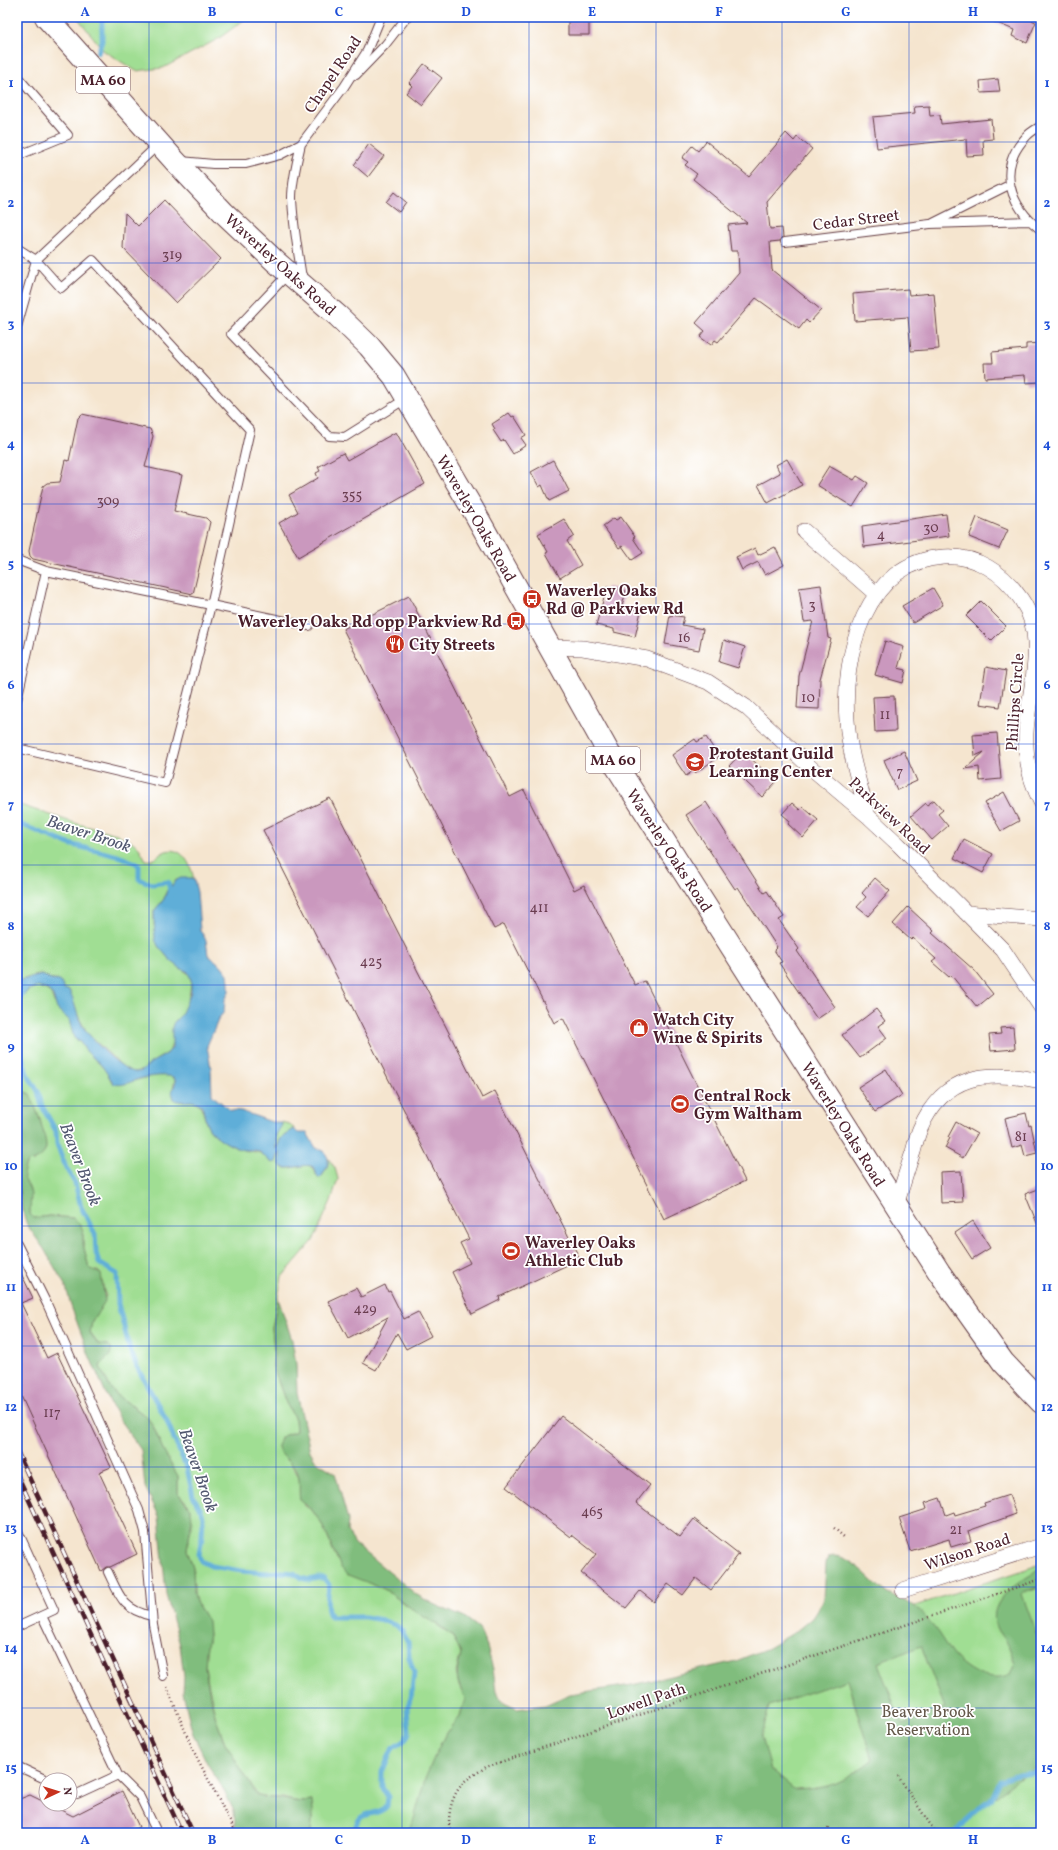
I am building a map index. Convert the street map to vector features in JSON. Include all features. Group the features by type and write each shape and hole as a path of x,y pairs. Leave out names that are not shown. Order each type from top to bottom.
{"main road":[{"name":"Waverley Oaks Road","path":"46,17 174,160 224,213 338,316 369,346 394,376 408,397 551,648 615,764 964,1309 1003,1362 1041,1402"}],"street":[{"path":"804,531 876,594"},
{"name":"Phillips Circle","path":"868,816 849,739 846,699 847,678 855,642 860,625 876,594 884,585 904,569 942,557 958,557 974,560 989,567 1011,586 1022,600 1028,613 1035,641 1036,665 1028,715 1027,754 1034,785 1041,802"},
{"name":"Parkview Road","path":"551,648 583,648 647,659 708,682 746,707 810,767 868,816 1003,950 1041,1007"},
{"path":"966,913 1041,919"},
{"path":"896,1205 920,1129 930,1112 941,1098 954,1086 971,1079 986,1076 1005,1075 1041,1081"},
{"name":"Wilson Road","path":"903,1590 1041,1546"}],"lane":[{"name":"Chapel Road","path":"296,279 295,233 292,197 296,162 301,144 344,87 367,51 381,17"},
{"path":"344,87 385,45 407,17"},
{"path":"17,76 68,135 17,156"},
{"path":"1041,126 1026,136 1014,153 1010,169 1009,185 1016,202 1029,221 1041,230"},
{"path":"17,327 36,260 160,144"},
{"name":"Chapel Road","path":"174,160 213,164 246,164 280,156 301,144"},
{"path":"930,224 1009,185"},
{"path":"930,224 1029,221"},
{"name":"Cedar Street","path":"785,242 930,224"},
{"path":"17,248 36,260 61,288 93,260 250,430 211,605 165,783 17,748"},
{"path":"296,279 231,334 329,436 345,436 408,397"},
{"path":"17,560 46,571 309,626"},
{"path":"17,700 46,571"},
{"path":"17,1244 47,1304 139,1510 147,1543 152,1616 163,1676"},
{"path":"17,1529 54,1610 17,1627"},
{"path":"108,1572 124,1603 134,1611 152,1616"},
{"path":"42,1616 118,1775 140,1797 155,1828"},
{"path":"17,1766 38,1776"},
{"path":"78,1794 118,1775"}],"path":[{"path":"834,1528 844,1537"},
{"name":"Lowell Path","path":"450,1833 448,1820 453,1799 465,1781 486,1768 1041,1579"},
{"path":"163,1676 193,1750 236,1833"},
{"path":"898,1776 936,1833"},
{"path":"827,1833 829,1826"}],"green space":[{"path":"77,17 248,17 218,39 163,68 136,71 104,51"},
{"path":"17,804 78,824 117,834 134,843 139,848 146,860 152,860 163,852 172,850 182,855 189,864 194,880 190,878 176,880 165,894 164,899 154,911 154,924 158,946 170,960 190,975 191,981 188,1001 182,1013 174,1022 173,1041 169,1052 154,1061 145,1070 133,1072 124,1068 88,1034 79,1018 69,990 65,990 57,980 40,975 17,981"},
{"path":"33,987 43,988 51,993 54,1002 69,1020 77,1040 104,1068 111,1081 129,1081 159,1075 170,1076 175,1079 173,1088 180,1102 196,1102 200,1105 206,1121 213,1133 229,1144 240,1149 260,1153 270,1162 277,1160 279,1152 281,1154 280,1163 282,1167 293,1168 308,1165 314,1169 316,1175 323,1175 328,1165 328,1158 335,1168 338,1179 331,1201 313,1241 282,1277 272,1328 274,1349 273,1367 286,1403 295,1419 296,1431 283,1436 286,1460 295,1469 298,1475 305,1506 312,1510 323,1526 337,1560 367,1582 384,1589 452,1635 461,1653 456,1672 459,1686 465,1698 460,1716 446,1733 431,1767 1041,1564 1041,1833 273,1833 312,1801 304,1802 257,1795 225,1743 216,1719 205,1668 209,1634 203,1613 196,1602 194,1592 193,1568 187,1550 192,1520 187,1503 178,1493 178,1476 165,1455 153,1426 147,1417 116,1394 110,1387 100,1367 108,1345 98,1344 90,1333 92,1322 106,1296 99,1272 89,1268 83,1244 83,1232 73,1218 49,1216 34,1218 30,1214 26,1184 22,1176 27,1162 34,1161 44,1137 40,1119 35,1110 30,1094 18,1089 17,1087 17,1052 20,1042 18,1038 16,1019 24,994"},
{"path":"17,1087 18,1089 30,1094 45,1136 46,1143 46,1148 43,1154 36,1160 27,1162 25,1168 24,1176 31,1195 30,1214 34,1218 49,1216 73,1218 80,1224 83,1232 83,1244 89,1268 101,1274 105,1301 92,1322 90,1333 98,1344 108,1345 111,1348 111,1354 100,1367 110,1387 116,1394 147,1417 153,1426 165,1454 178,1476 178,1493 191,1510 192,1520 187,1550 193,1568 196,1602 208,1621 209,1634 205,1668 216,1719 225,1743 257,1795 297,1802 312,1801 313,1810 311,1833 233,1833 235,1825 234,1811 222,1787 208,1765 193,1734 183,1692 184,1677 180,1645 166,1595 159,1516 145,1487 141,1450 121,1422 110,1403 89,1355 71,1306 66,1287 44,1249 27,1225 22,1210 17,1177"},
{"path":"281,1122 290,1124 296,1131 294,1129 281,1138 276,1150 275,1139 282,1124"},
{"name":"Beaver Brook Reservation","path":"278,1298 292,1340 296,1364 297,1393 310,1451 316,1461 335,1473 348,1520 347,1531 355,1544 417,1595 467,1619 479,1628 487,1647 493,1669 496,1692 504,1703 517,1709 545,1705 570,1694 632,1685 736,1661 768,1648 795,1632 812,1618 824,1599 826,1563 828,1557 836,1556 844,1558 852,1563 881,1589 908,1601 913,1605 932,1625 951,1653 963,1665 986,1677 1002,1678 1010,1675 1015,1663 1007,1643 997,1627 994,1617 996,1608 1000,1600 1007,1592 1041,1569 1041,1587 1022,1594 1041,1646 1041,1765 1009,1786 982,1807 971,1817 958,1833 407,1833 414,1819 425,1779 436,1753 446,1733 460,1716 465,1698 457,1676 461,1653 452,1635 438,1625 422,1616 384,1589 348,1575 341,1568 323,1526 312,1510 300,1500 299,1478 297,1471 283,1456 278,1446 278,1442 282,1437 296,1431 295,1419 286,1403 273,1367 274,1349 272,1328","holes":["921,1646 945,1708 902,1725 878,1663","847,1680 872,1760 853,1774 836,1783 819,1788 795,1790 771,1770 762,1737 769,1706"]}],"water":[{"path":"181,878 190,878 194,880 197,892 200,930 206,940 208,955 221,965 228,974 229,992 225,1000 224,1012 219,1018 207,1046 211,1068 212,1095 230,1110 241,1111 272,1122 281,1122 282,1125 276,1135 276,1150 281,1138 294,1129 298,1133 307,1133 316,1148 324,1151 328,1157 327,1167 320,1178 317,1177 315,1169 309,1165 291,1168 282,1167 280,1164 280,1152 278,1153 276,1162 273,1163 258,1151 240,1149 215,1135 206,1122 201,1105 191,1101 177,1101 174,1099 172,1092 176,1081 173,1077 154,1076 128,1083 117,1085 114,1084 102,1066 87,1052 80,1042 74,1038 69,1020 57,1009 53,996 48,990 38,987 28,990 21,1000 17,1016 17,981 42,975 51,980 60,981 64,989 69,990 82,1025 115,1061 124,1067 131,1071 139,1072 167,1053 172,1048 172,1027 174,1022 181,1015 191,992 191,980 188,972 170,960 158,946 155,939 154,911 164,899 167,890"}],"building":[{"path":"568,17 589,17 589,35 568,35"},
{"path":"983,17 1024,17 1036,22 1027,43 1012,36 1014,30"},
{"path":"424,64 442,78 421,105 406,93 412,86 409,83"},
{"path":"998,79 1000,92 981,93 980,81"},
{"path":"929,105 930,116 940,115 941,124 991,119 993,139 983,140 984,155 967,156 966,139 877,148 873,117 915,113 914,106"},
{"path":"786,133 794,141 797,137 812,149 767,202 770,229 782,228 783,237 780,241 770,242 772,270 821,310 809,323 806,320 799,329 756,298 718,342 715,340 711,345 700,337 705,331 696,323 739,273 738,251 731,251 728,225 747,223 693,179 697,174 685,165 688,162 682,158 692,146 698,151 706,141 749,177"},
{"path":"369,144 384,156 368,177 354,165"},
{"path":"394,192 406,202 399,212 386,202"},
{"path":"164,200 221,259 176,303 123,248 125,213 138,226"},
{"path":"908,289 909,295 934,293 939,349 911,351 908,317 855,321 853,294"},
{"path":"1041,343 1041,382 1026,383 1025,375 985,378 984,363 993,363 992,352 1026,349 1026,344"},
{"path":"509,413 512,417 514,416 526,435 521,438 526,445 513,454 504,440 501,442 493,430 495,429 492,424"},
{"path":"82,414 150,429 153,436 145,467 182,475 174,511 206,518 210,522 193,594 33,559 30,556 29,551 43,486 47,483 60,482 65,460 69,461 78,418"},
{"path":"396,432 425,484 298,557 279,523 298,512 289,495 318,478 316,473 320,471 318,467 343,453 347,460"},
{"path":"787,459 802,485 768,503 758,485 780,473 776,465"},
{"path":"553,460 569,491 549,501 542,485 539,487 531,472"},
{"path":"829,466 854,480 857,476 868,483 853,507 817,485"},
{"path":"946,514 949,536 864,547 862,526"},
{"path":"621,517 635,537 633,538 643,553 632,560 622,546 619,548 603,526 614,518 616,520"},
{"path":"977,517 1008,530 999,549 969,537"},
{"path":"564,519 574,536 567,541 581,565 560,578 546,553 548,552 538,534"},
{"path":"775,547 784,565 765,575 758,562 742,570 736,557 755,548 758,555"},
{"path":"821,585 828,638 831,639 820,679 819,709 797,708 799,676 813,621 804,622 799,588"},
{"path":"607,587 626,591 622,606 641,611 635,637 614,632 614,629 596,625"},
{"path":"933,588 943,605 913,623 902,606"},
{"path":"409,596 510,797 524,790 574,890 584,885 635,985 645,981 745,1181 664,1219 563,1018 554,1023 504,924 494,929 343,629"},
{"path":"981,601 1006,626 991,641 966,616"},
{"path":"670,615 684,617 682,625 703,629 699,650 665,644"},
{"path":"724,640 745,647 738,668 719,662"},
{"path":"885,641 904,647 898,668 906,670 903,683 875,675"},
{"path":"986,667 1006,671 1000,707 980,704"},
{"path":"894,696 896,731 875,732 873,697"},
{"path":"997,733 1001,779 980,781 979,767 965,769 984,752 975,756 973,735"},
{"path":"706,737 719,757 695,773 693,771 686,776 672,755 695,739 697,742"},
{"path":"743,751 776,782 762,797 729,766"},
{"path":"904,751 917,781 897,790 884,760"},
{"path":"1004,792 1019,821 1001,831 985,803"},
{"path":"330,798 482,1098 495,1091 580,1259 499,1297 500,1300 472,1314 452,1272 470,1263 460,1243 469,1239 263,830"},
{"path":"934,800 943,810 938,814 948,826 932,840 911,816 926,803 927,805"},
{"path":"706,802 764,893 767,891 784,917 779,920 799,949 797,951 835,1007 817,1019 779,963 782,962 774,950 777,947 738,887 735,889 686,815"},
{"path":"792,803 800,810 803,807 818,820 803,838 788,824 790,821 782,814"},
{"path":"964,839 993,854 983,873 954,858"},
{"path":"875,878 890,891 868,916 857,907 866,897 862,893"},
{"path":"908,907 934,931 932,933 974,970 993,994 977,1007 951,975 949,977 932,962 936,959 913,938 911,940 893,924"},
{"path":"876,1009 885,1021 878,1026 887,1038 860,1058 842,1035"},
{"path":"1013,1027 1015,1049 991,1051 989,1035 1001,1034 1000,1028"},
{"path":"886,1069 902,1095 875,1112 858,1087"},
{"path":"1026,1113 1029,1126 1031,1125 1037,1153 1025,1156 1022,1145 1012,1148 1005,1118"},
{"path":"956,1122 977,1134 963,1158 945,1148 950,1138 948,1137"},
{"path":"961,1171 963,1202 941,1203 940,1172"},
{"path":"1041,1188 1041,1233 1025,1194"},
{"path":"973,1221 990,1248 972,1259 955,1233"},
{"path":"17,1265 33,1298 21,1303 47,1358 57,1353 111,1467 99,1472 137,1554 110,1567 106,1567 101,1571 17,1387"},
{"path":"385,1285 388,1292 390,1291 404,1319 418,1312 431,1336 406,1349 397,1333 376,1370 363,1363 388,1317 348,1338 328,1301 356,1288 361,1297"},
{"path":"561,1416 650,1485 636,1503 680,1537 694,1519 739,1554 711,1590 696,1578 683,1595 668,1584 654,1602 640,1591 626,1608 581,1573 596,1554 572,1535 571,1537 506,1487"},
{"path":"1009,1495 1016,1514 968,1531 971,1541 951,1547 949,1539 910,1551 899,1518 927,1509 925,1503 940,1498 946,1515 954,1512 955,1515 985,1506 984,1503"},
{"path":"122,1791 139,1827 126,1833 17,1833 17,1800 30,1795 38,1799 38,1812 65,1812 73,1816"}],"waterway":[{"path":"98,53 102,41 102,17"},
{"name":"Beaver Brook","path":"17,823 69,844 118,856 136,863 139,866 139,879 152,884 168,882 171,895"},
{"name":"Beaver Brook","path":"17,1046 20,1050 27,1074 38,1091 42,1106 56,1131 57,1144 66,1168 75,1183 81,1207 95,1234 96,1253 99,1263 117,1274 118,1304 130,1350 137,1367 167,1421 187,1468 193,1496 203,1516 199,1555 201,1561 211,1566 242,1571 294,1573 301,1578 309,1580 324,1578 329,1585 327,1606 331,1617 365,1617 382,1620 397,1626 402,1631 408,1642 409,1657 414,1673 411,1698 407,1708 409,1733 405,1740 393,1748 382,1772 382,1787 388,1797 387,1806 382,1810 363,1816 356,1824 354,1833"},
{"path":"956,1833 972,1813 991,1800 1000,1781 1018,1775 1041,1772"}],"railway":[{"path":"17,1451 193,1833"},
{"path":"17,1474 182,1833"}],"place":[{"name":"Waverley Oaks Rd @ Parkview Rd","path":"532,599"},
{"name":"Waverley Oaks Rd opp Parkview Rd","path":"516,621"},
{"name":"City Streets","path":"395,644"},
{"name":"Protestant Guild Learning Center","path":"695,762"},
{"name":"Watch City Wine & Spirits","path":"639,1028"},
{"name":"Central Rock Gym Waltham","path":"680,1104"},
{"name":"Waverley Oaks Athletic Club","path":"511,1251"}]}
